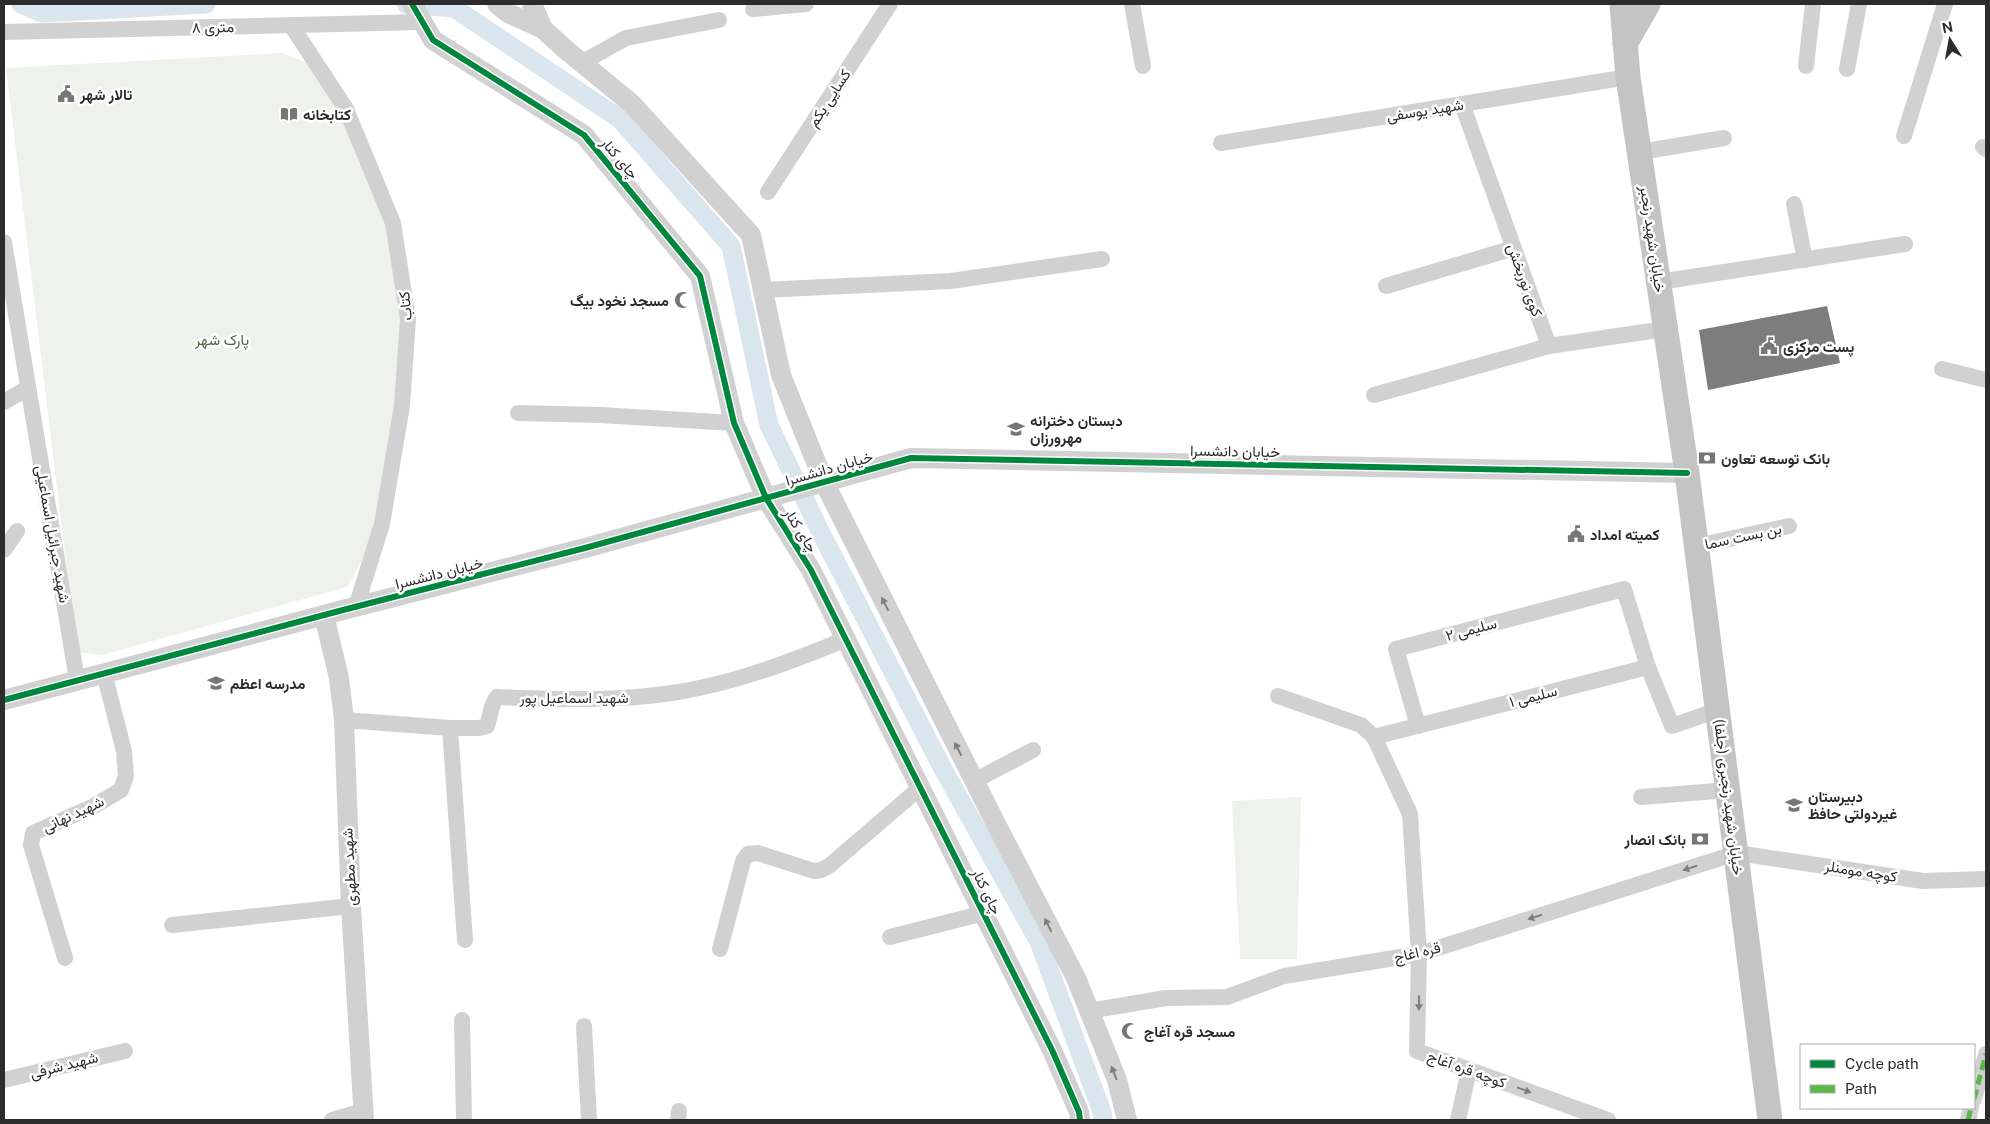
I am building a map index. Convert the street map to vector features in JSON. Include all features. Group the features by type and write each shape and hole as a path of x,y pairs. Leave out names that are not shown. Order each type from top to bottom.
{"main road":[{"path":"1608,4 1625,44"},
{"name":"خیابان شهید رنجبر","path":"1622,4 1628,77 1687,473"},
{"path":"1625,44 1648,4"},
{"name":"خیابان شهید رنجبری (جلفا)","path":"1687,473 1770,1120"}],"street":[{"name":"چای کنار","path":"412,4 433,40 584,134 700,276 734,423 766,498 811,570 846,638 1052,1050 1079,1112 1080,1120"},
{"path":"497,4 508,12 543,28 581,63 632,104 751,235 781,375 824,482 974,781 1076,978 1117,1080 1127,1120"},
{"path":"532,4 543,28"},
{"path":"753,9 806,4"},
{"name":"کسایی یکم","path":"768,192 890,4"},
{"path":"1132,4 1143,66"},
{"path":"1806,66 1813,4"},
{"path":"1847,69 1858,4"},
{"path":"1904,136 1945,4"},
{"path":"581,63 626,38 720,20"},
{"name":"۸ متری","path":"4,32 422,22"},
{"name":"کتاب","path":"291,25 346,109 393,223 408,319 402,406 382,524 356,606"},
{"name":"شهید یوسفی","path":"1221,143 1628,77"},
{"name":"کوی نوربخش","path":"1462,104 1549,346"},
{"path":"1640,152 1724,138"},
{"path":"1794,204 1805,260"},
{"name":"شهید جبرائیل اسماعیلی","path":"4,242 8,300 28,388 77,680"},
{"path":"1659,282 1905,244"},
{"path":"1386,286 1514,248"},
{"path":"762,290 951,281 1102,259"},
{"path":"1374,395 1549,346 1665,329"},
{"path":"1942,369 1986,380"},
{"path":"4,402 28,388"},
{"path":"518,413 600,415 734,423"},
{"name":"خیابان دانشسرا","path":"4,700 356,606 585,548 910,458 1687,473"},
{"name":"بن بست سما","path":"1696,546 1789,526"},
{"path":"4,550 17,531"},
{"name":"سلیمی ۲","path":"1418,726 1396,649 1624,589 1648,667"},
{"name":"شهید مطهری","path":"324,615 339,678 344,720 351,906 363,1116"},
{"name":"شهید اسماعیل پور","path":"344,720 450,728 479,728 487,726 490,719 491,705 497,697 593,700 672,694 772,668 846,638"},
{"path":"1648,667 1672,726 1718,710"},
{"name":"سلیمی ۱","path":"1374,737 1648,667"},
{"name":"شهید نهانی","path":"65,958 31,845 33,833 94,806 121,790 126,776 124,751 104,673"},
{"path":"1278,696 1361,725 1374,737 1410,814 1419,954"},
{"path":"450,728 465,940"},
{"path":"974,781 1033,750"},
{"path":"720,949 743,861 748,854 758,853 814,871 821,870 829,866 921,787"},
{"path":"1642,797 1729,790"},
{"name":"قره اغاج","path":"1089,1011 1166,998 1227,997 1284,976 1419,954 1737,853"},
{"name":"کوچه مومنلر","path":"1737,853 1923,881 1986,878"},
{"path":"172,925 351,906"},
{"path":"890,937 984,913"},
{"name":"کوچه قره آغاج","path":"1419,954 1417,1051 1608,1120"},
{"path":"462,1020 464,1120"},
{"path":"584,1026 589,1120"},
{"name":"شهید شرفی","path":"4,1080 125,1051"},
{"path":"1975,1095 1986,1054"},
{"path":"1458,1120 1469,1070"},
{"path":"332,1120 363,1116"}],"green space":[{"name":"پارک شهر","path":"283,53 307,63 337,100 386,226 403,323 382,524 347,587 102,655 77,652 6,68"},
{"path":"1301,797 1297,959 1240,959 1232,801"}],"building":[{"name":"پست مرکزی","path":"1827,306 1840,363 1708,390 1699,330"}],"waterway":[{"path":"21,4 42,13 206,4"},
{"path":"406,4 454,8 620,119 731,246 769,425 820,531 942,767 1039,942 1102,1112 1103,1120"}],"marked path":[{"path":"1975,1095 1986,1054"},
{"path":"1968,1120 1971,1109"}],"cycle path":[{"path":"412,4 433,40 584,135 700,276 734,423 766,498 811,570 1052,1050 1079,1112 1080,1120"},
{"path":"4,700 585,548 911,458 1687,473"}],"place":[{"name":"تالار شهر","path":"66,94"},
{"name":"کتابخانه","path":"289,114"},
{"name":"مسجد نخود‌ بیگ","path":"683,300"},
{"name":"پست مرکزی","path":"1769,346"},
{"name":"دبستان دخترانه مهرورزان","path":"1016,429"},
{"name":"بانک توسعه تعاون","path":"1707,458"},
{"name":"کمیته امداد","path":"1576,534"},
{"name":"مدرسه اعظم","path":"216,683"},
{"name":"دبیرستان غیردولتی حافظ","path":"1794,805"},
{"name":"بانک انصار","path":"1700,839"},
{"name":"مسجد قره آغاج","path":"1130,1031"}]}
